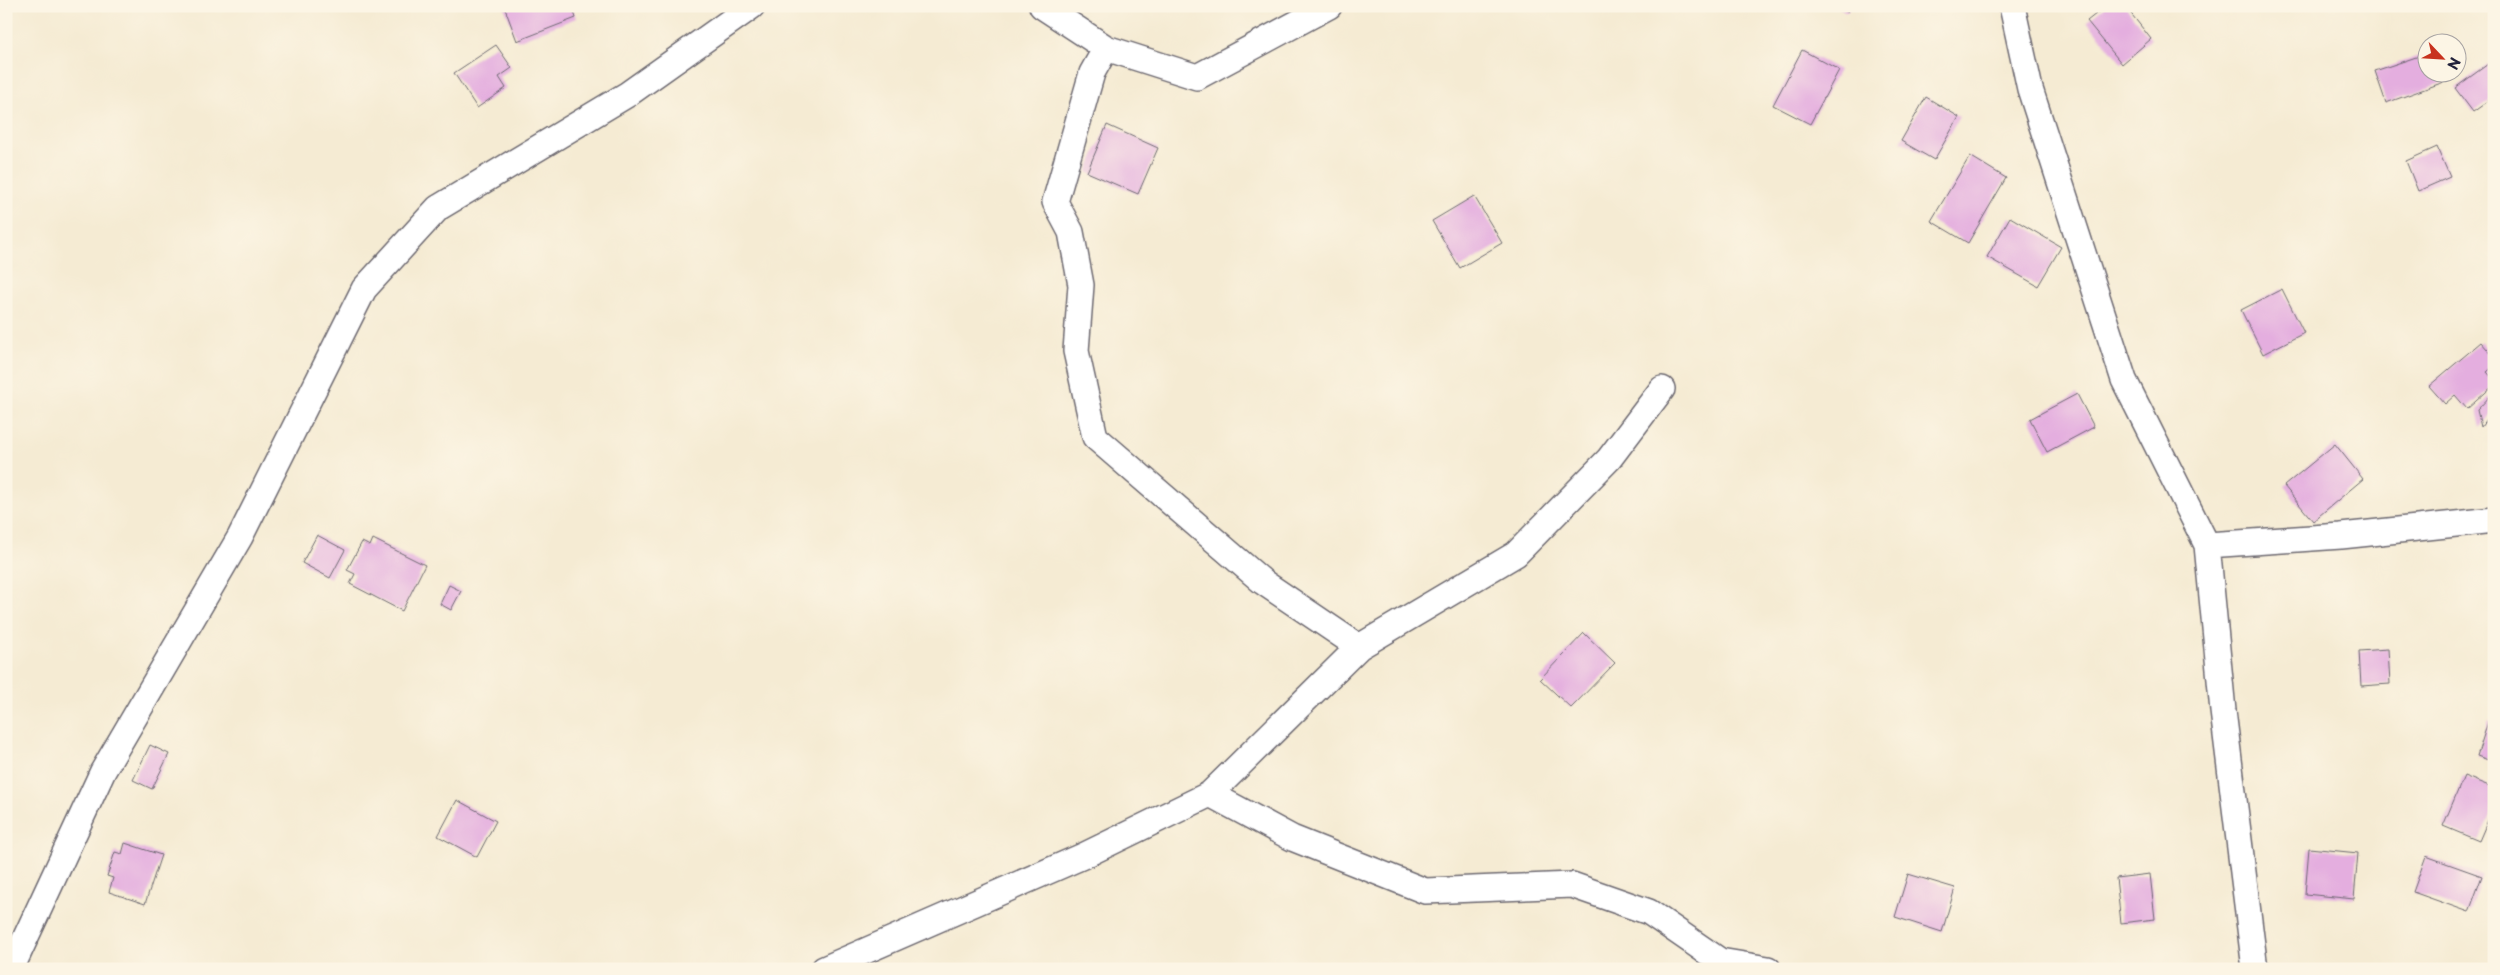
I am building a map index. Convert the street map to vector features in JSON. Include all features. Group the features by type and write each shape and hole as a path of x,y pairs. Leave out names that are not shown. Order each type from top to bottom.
{"street":[{"path":"11,969 102,771 240,537 364,289 438,208 628,94 752,6"},
{"path":"1042,6 1106,48 1197,77 1329,6"},
{"path":"2012,6 2030,89 2124,380 2207,544 2224,721 2255,969"},
{"path":"1106,48 1092,73 1055,202 1071,232 1081,285 1076,351 1095,437 1263,582 1359,647"},
{"path":"824,969 1083,856 1210,794 1359,647 1516,554 1609,459 1662,389"},
{"path":"2207,544 2341,536 2494,520"},
{"path":"1210,794 1292,838 1425,891 1572,885 1649,912 1720,961 1768,969"}],"building":[{"path":"504,6 572,6 576,18 517,41"},
{"path":"1836,6 1850,6 1847,12"},
{"path":"2106,6 2125,6 2151,39 2122,64 2087,21"},
{"path":"496,45 512,68 499,77 506,88 477,108 454,73"},
{"path":"1802,50 1839,70 1810,124 1773,105"},
{"path":"2418,56 2418,82 2444,82 2386,103 2375,71"},
{"path":"2488,64 2494,71 2494,97 2473,112 2455,88 2463,82 2468,82 2468,79"},
{"path":"1926,97 1959,117 1934,160 1901,141"},
{"path":"1107,125 1158,148 1138,194 1087,172"},
{"path":"2437,147 2450,177 2418,191 2406,161"},
{"path":"1970,156 2006,178 1968,243 1931,221"},
{"path":"1474,196 1502,243 1460,268 1432,221"},
{"path":"2010,217 2061,247 2038,286 1987,257"},
{"path":"2282,289 2304,333 2263,354 2241,310"},
{"path":"2481,342 2494,357 2494,366 2487,372 2494,380 2494,385 2467,409 2455,395 2445,404 2429,386"},
{"path":"2494,392 2494,417 2492,412 2481,427 2477,410"},
{"path":"2077,394 2094,427 2047,452 2030,419"},
{"path":"2335,444 2363,479 2313,521 2284,486"},
{"path":"317,535 345,550 330,578 302,563"},
{"path":"373,539 425,565 402,611 350,584 355,574 347,570 362,542 370,546"},
{"path":"449,585 461,591 451,610 440,604"},
{"path":"1584,633 1615,663 1571,708 1540,679"},
{"path":"2388,649 2390,684 2361,686 2359,651"},
{"path":"2489,719 2494,721 2494,762 2477,756"},
{"path":"150,745 169,754 152,789 133,780"},
{"path":"2464,776 2494,788 2494,806 2479,841 2443,826"},
{"path":"457,800 496,821 477,857 438,836"},
{"path":"125,843 161,855 145,904 109,892 113,878 107,876 115,852 122,854"},
{"path":"2309,848 2358,853 2354,899 2305,894"},
{"path":"2426,856 2482,876 2469,912 2413,892"},
{"path":"1908,874 1955,888 1942,932 1895,917"},
{"path":"2150,874 2155,919 2121,923 2116,878"}]}
